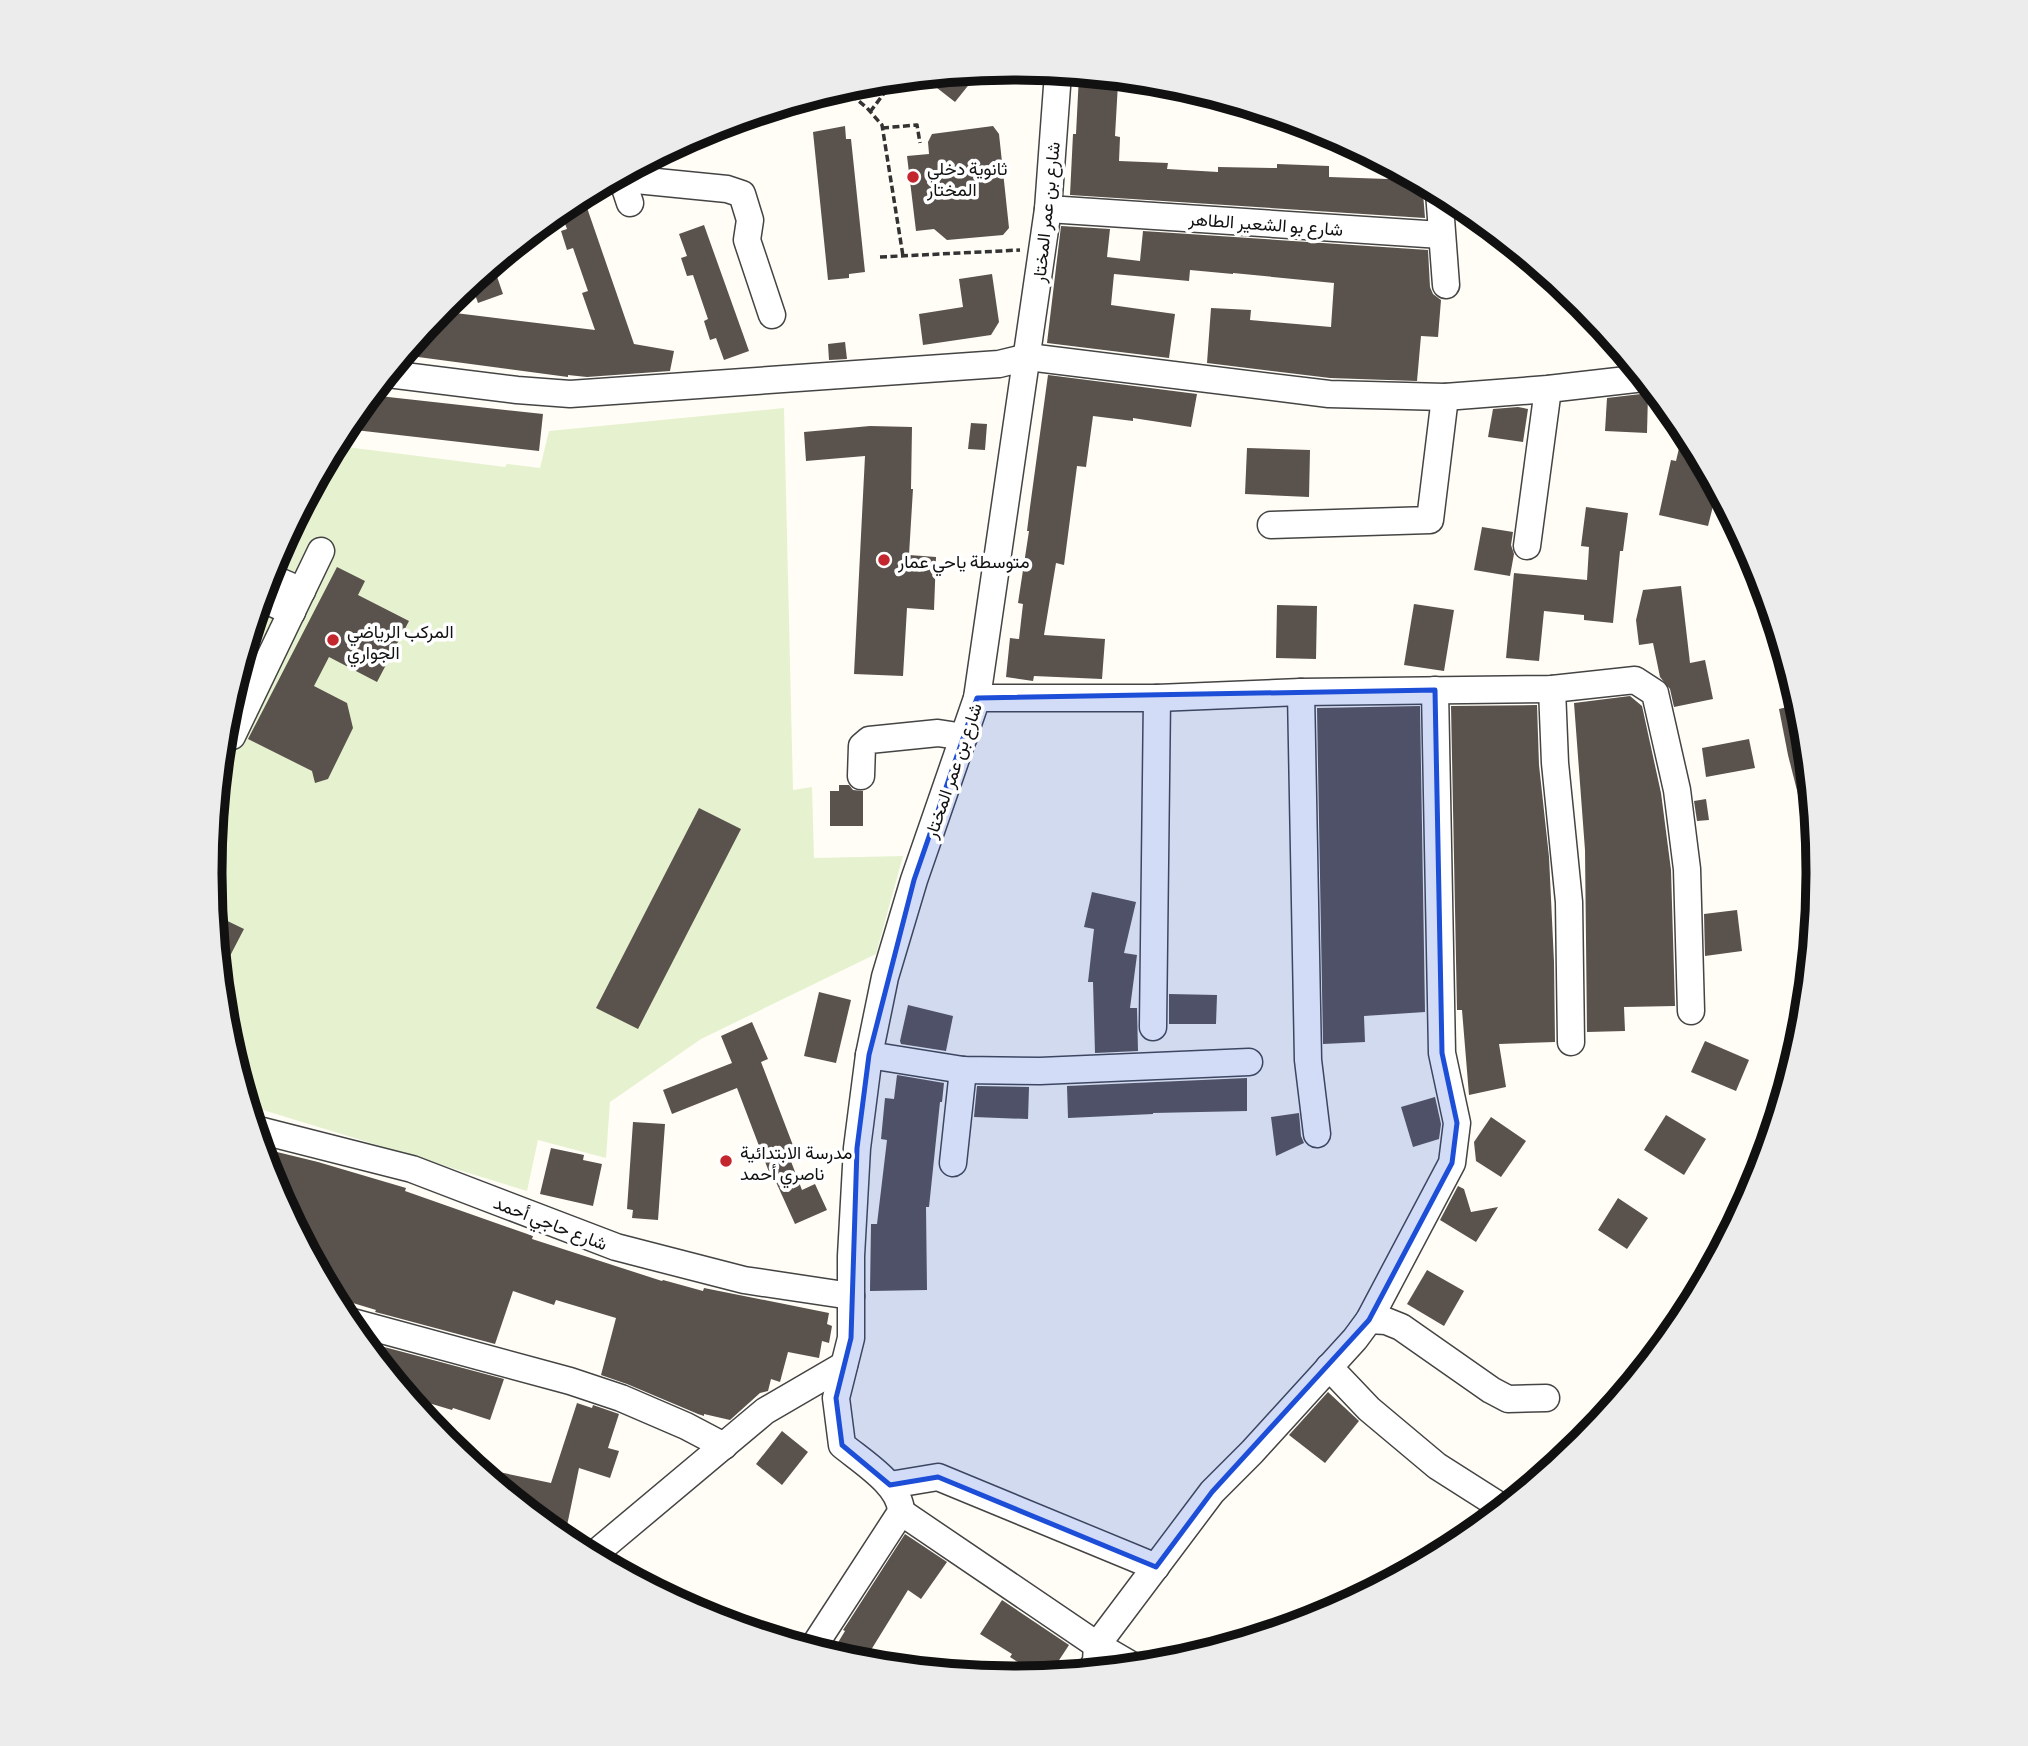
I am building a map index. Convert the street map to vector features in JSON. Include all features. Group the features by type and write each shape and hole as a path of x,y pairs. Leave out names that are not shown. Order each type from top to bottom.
{"street":[{"name":"شارع بن عمر المختار","path":"890,1485 842,1445 836,1398 851,1338 851,1256 857,1148 869,1055 888,965 914,880 977,698 1043,249 1057,82"},
{"path":"623,187 727,189 742,194 750,219 747,240 772,315"},
{"path":"1440,205 1447,285"},
{"name":"شارع بو الشعير الطاهر","path":"1048,209 1441,234"},
{"path":"398,374 570,394 999,364 1028,356 1329,394 1445,397 1634,379"},
{"path":"1528,546 1548,389"},
{"path":"1271,524 1430,520 1445,397"},
{"path":"235,730 321,551"},
{"path":"277,584 297,602"},
{"path":"271,599 297,602"},
{"path":"977,698 1157,698 1301,692 1552,689 1635,680 1655,693 1677,790 1687,869 1691,1011"},
{"path":"1552,689 1555,763 1569,902 1571,1042"},
{"path":"1096,1661 1097,1644 1212,1492 1252,1452 1355,1339 1369,1320 1452,1163 1457,1123 1442,1054 1435,690"},
{"path":"1301,692 1308,1060 1317,1134"},
{"path":"1153,1027 1157,698"},
{"path":"861,776 862,746 869,740 938,733 964,737"},
{"path":"869,1055 964,1070 1040,1071 1249,1062"},
{"path":"953,1163 964,1070"},
{"name":"شارع حاجي أحمد","path":"265,1132 412,1169 616,1247 744,1280 851,1296"},
{"path":"1369,1320 1386,1321 1401,1327 1508,1399 1546,1398"},
{"path":"367,1329 570,1381 621,1398 724,1446"},
{"path":"601,1549 765,1410 844,1365"},
{"path":"1329,1367 1369,1409 1437,1466 1496,1502"},
{"path":"818,1640 901,1512 901,1505 890,1485 938,1477 1156,1567"},
{"path":"901,1512 1121,1658"}],"path":[{"path":"870,112 885,91"},
{"path":"853,97 870,112 882,128 903,256"},
{"path":"882,128 917,125 919,143"},
{"path":"880,257 1043,249"}],"highlighted area":[{"path":"1435,690 1442,1053 1457,1123 1452,1163 1369,1320 1212,1492 1156,1567 938,1477 890,1485 842,1445 836,1398 851,1338 857,1148 869,1055 914,880 977,698"}],"green space":[{"path":"784,408 793,790 812,787 814,858 903,856 876,954 701,1039 610,1102 606,1158 538,1140 527,1191 258,1108 237,1028 228,976 221,873 228,770 249,668 264,618 303,522 346,447 505,467 507,464 540,468 549,431"}],"building":[{"path":"971,82 955,102 933,85"},
{"path":"1079,83 1118,87 1115,136 1120,137 1119,161 1168,163 1167,169 1218,172 1218,167 1277,168 1277,164 1329,166 1329,177 1396,179 1423,195 1425,218 1070,195 1073,134 1076,134"},
{"path":"845,126 846,139 851,139 865,272 849,274 849,278 828,280 813,132"},
{"path":"993,126 999,134 1009,228 1003,235 947,240 934,229 916,231 907,156 929,154 928,142 932,134"},
{"path":"587,206 634,344 674,351 670,371 568,377 413,356 454,313 595,330 582,293 588,291 573,248 567,250 561,231 567,229 564,221"},
{"path":"704,225 749,351 724,360 716,338 710,340 704,321 708,319 693,275 687,276 681,258 687,256 679,234"},
{"path":"1061,226 1110,229 1107,257 1140,261 1143,231 1428,250 1430,287 1433,294 1441,300 1438,337 1421,336 1417,381 1330,378 1207,363 1211,308 1251,310 1250,320 1331,327 1334,283 1190,270 1189,281 1114,274 1111,305 1175,314 1169,358 1047,343"},
{"path":"496,273 503,294 478,303 475,293"},
{"path":"992,274 999,322 991,335 923,345 919,314 963,307 959,279"},
{"path":"845,342 847,359 829,360 828,344"},
{"path":"1048,375 1197,394 1191,427 1133,418 1133,421 1093,416 1086,467 1077,466 1064,565 1056,563 1044,635 1105,639 1102,679 1034,676 1033,681 1006,677 1010,638 1019,639 1023,604 1018,603"},
{"path":"1645,394 1648,398 1647,433 1605,431 1607,398"},
{"path":"381,396 543,414 539,451 357,430"},
{"path":"1493,409 1528,409 1523,442 1488,437"},
{"path":"971,423 987,424 985,450 968,449"},
{"path":"870,426 912,427 913,489 909,555 936,557 934,610 907,608 903,676 854,674 865,456 806,461 804,432"},
{"path":"1680,444 1708,492 1707,496 1714,502 1708,526 1659,515 1671,460 1676,461"},
{"path":"1247,448 1310,450 1309,497 1245,494"},
{"path":"1586,507 1628,513 1623,551 1620,551 1613,623 1584,620 1584,615 1544,611 1539,661 1506,658 1514,573 1587,580 1589,547 1581,546"},
{"path":"1482,527 1513,532 1511,545 1514,554 1510,576 1474,570"},
{"path":"337,567 365,581 358,595 409,621 377,682 329,657 314,686 347,703 353,728 328,779 315,783 312,771 248,739"},
{"path":"1681,586 1690,663 1705,660 1713,699 1674,707 1670,689 1660,677 1653,643 1639,645 1636,620 1643,590"},
{"path":"1414,604 1454,610 1444,671 1404,665"},
{"path":"1277,605 1317,606 1316,659 1276,658"},
{"path":"1630,696 1642,706 1661,793 1671,870 1675,1006 1624,1007 1625,1031 1587,1032 1585,850 1574,703"},
{"path":"1537,705 1539,765 1549,857 1555,1042 1499,1044 1506,1087 1469,1095 1462,1010 1457,1010 1451,706"},
{"path":"1420,706 1425,1012 1364,1016 1365,1042 1323,1044 1317,708"},
{"path":"1788,707 1804,810 1788,755 1779,709"},
{"path":"1749,739 1755,768 1706,777 1702,748"},
{"path":"839,785 849,785 853,790 863,791 863,826 830,826 830,791 839,791"},
{"path":"1706,799 1709,820 1697,821 1694,801"},
{"path":"699,808 741,829 638,1029 596,1008"},
{"path":"1092,892 1136,902 1124,953 1137,955 1130,1008 1137,1008 1138,1051 1095,1053 1093,982 1088,982 1094,929 1084,927"},
{"path":"1737,910 1742,951 1705,956 1704,914"},
{"path":"223,919 244,929 227,962"},
{"path":"819,992 851,1000 836,1063 804,1056"},
{"path":"1169,994 1217,995 1216,1024 1169,1024"},
{"path":"908,1005 953,1016 946,1051 901,1044"},
{"path":"752,1022 768,1059 761,1062 794,1148 787,1151 802,1190 815,1184 827,1210 795,1224 771,1171 769,1172 737,1088 672,1114 663,1090 732,1063 721,1036"},
{"path":"1705,1041 1749,1060 1736,1091 1691,1072"},
{"path":"897,1075 944,1083 929,1207 926,1207 927,1290 870,1291 871,1224 877,1224 887,1140 881,1139 885,1098 894,1099"},
{"path":"1247,1078 1247,1111 1068,1118 1067,1086"},
{"path":"977,1086 1029,1087 1028,1119 974,1117"},
{"path":"1435,1097 1441,1124 1439,1139 1413,1147 1401,1107"},
{"path":"1299,1113 1304,1143 1276,1156 1271,1117"},
{"path":"1666,1115 1706,1139 1684,1175 1644,1150"},
{"path":"1491,1117 1526,1141 1501,1177 1476,1161 1474,1142"},
{"path":"633,1122 665,1124 658,1220 632,1218 633,1210 627,1209"},
{"path":"551,1148 584,1155 583,1160 602,1164 593,1206 540,1194"},
{"path":"277,1152 406,1188 405,1191 533,1236 532,1239 662,1281 703,1291 704,1288 829,1313 827,1324 832,1326 829,1343 822,1341 819,1358 788,1352 780,1382 771,1379 768,1391 760,1393 730,1420 698,1414 601,1375 616,1318 556,1300 554,1305 513,1291 495,1344 375,1312 376,1310 348,1302 303,1224 275,1158"},
{"path":"1458,1186 1464,1189 1471,1212 1498,1207 1476,1242 1440,1220"},
{"path":"1618,1198 1648,1218 1627,1249 1598,1230"},
{"path":"1427,1270 1464,1291 1444,1326 1407,1304"},
{"path":"378,1345 504,1379 490,1420 422,1399"},
{"path":"1328,1392 1359,1421 1325,1463 1289,1435"},
{"path":"577,1403 592,1408 593,1405 619,1414 608,1448 619,1451 610,1478 579,1468 567,1527 493,1471 551,1483"},
{"path":"782,1431 808,1452 782,1485 756,1464"},
{"path":"905,1534 947,1562 921,1599 908,1590 870,1652 837,1645 845,1631 843,1630"},
{"path":"1002,1600 1069,1645 1056,1664 1023,1666 1010,1657 1012,1654 980,1634"}],"place":[{"name":"ثانوية دخلي المختار","path":"913,177"},
{"name":"متوسطة ياحي عمار","path":"884,560"},
{"name":"المركب الرياضي الجواري","path":"333,640"},
{"name":"مدرسة الابتدائية ناصري أحمد","path":"726,1161"}]}
